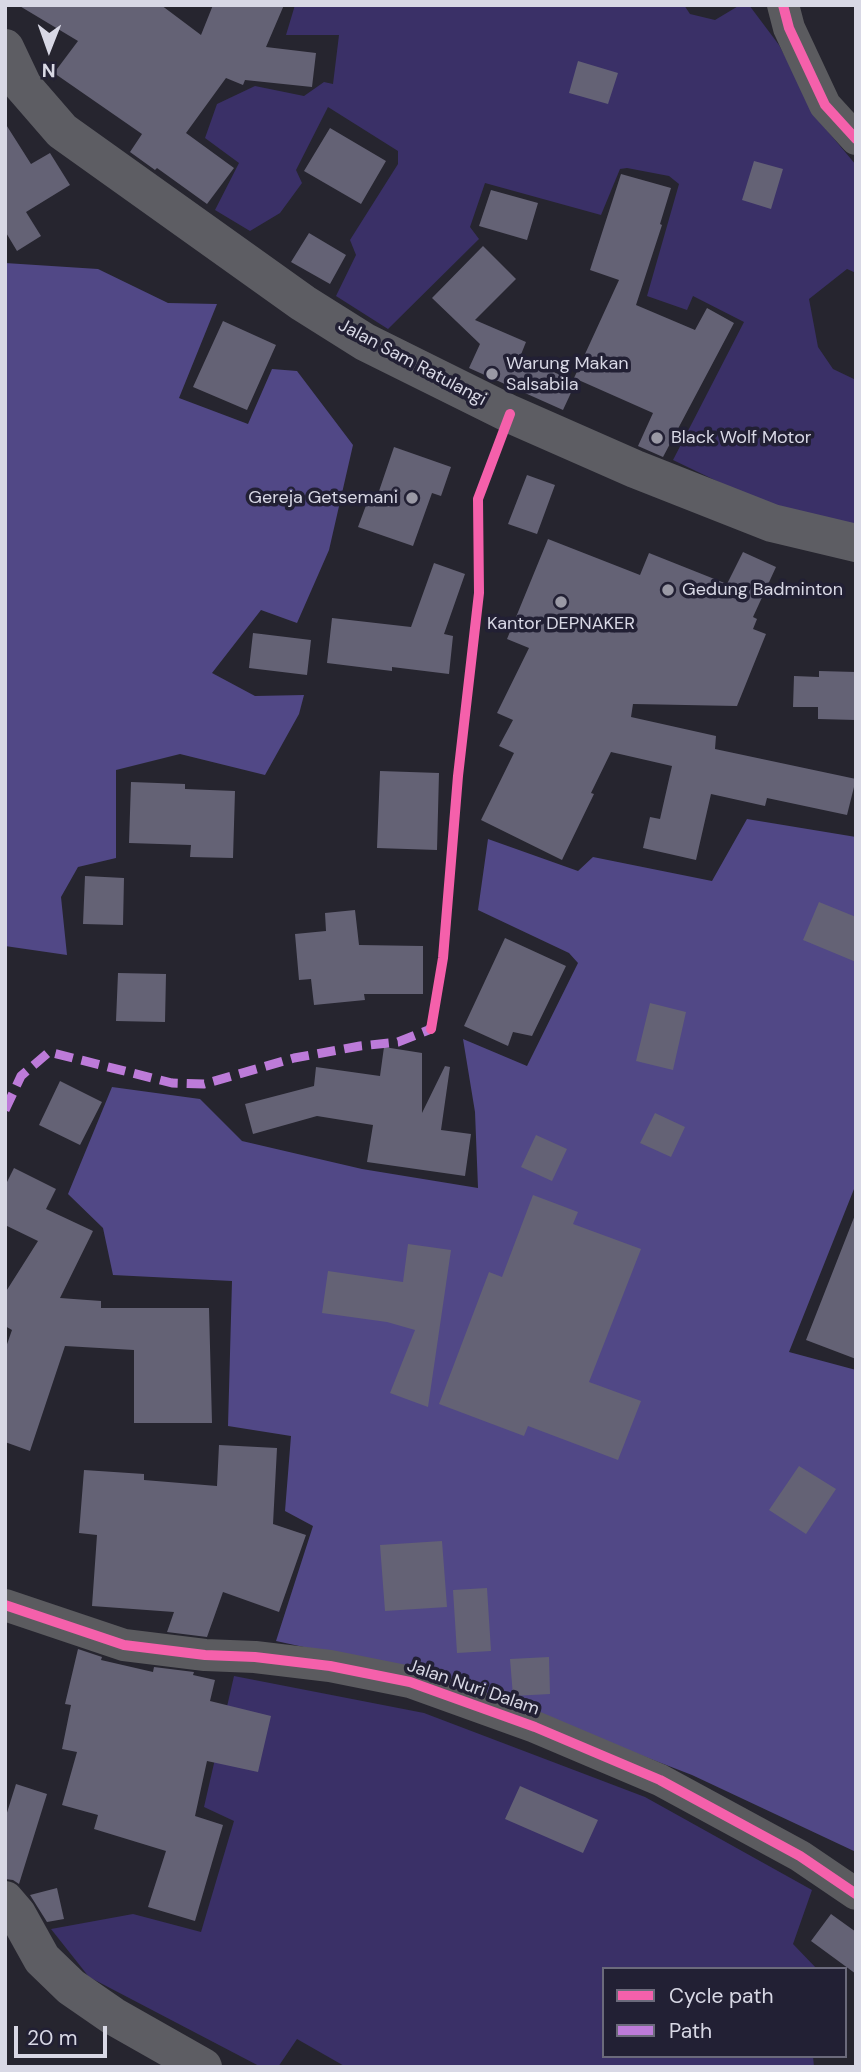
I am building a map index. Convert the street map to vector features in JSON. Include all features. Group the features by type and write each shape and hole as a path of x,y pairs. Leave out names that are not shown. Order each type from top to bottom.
{"main road":[{"name":"Jalan Sam Ratulangi","path":"5,48 23,86 62,131 303,303 365,342 510,414 635,470 772,523 856,543"},
{"path":"5,1900 17,1914 42,1959 71,1987 113,2017 203,2067"}],"street":[{"path":"783,5 789,28 825,105 856,139"},
{"name":"Jalan Nuri Dalam","path":"5,1605 124,1645 330,1666 410,1682 535,1727 660,1780 800,1856 856,1894"}],"shaded area":[{"path":"295,5 684,5 690,14 715,20 740,5 749,5 779,45 820,122 856,165 856,273 847,269 809,299 818,347 833,369 856,380 856,525 775,509 673,460 744,322 693,296 687,310 647,296 679,184 669,176 620,169 601,215 485,183 470,227 479,239 388,329 336,296 356,255 350,240 398,164 398,151 328,107 296,170 302,183 280,213 250,231 215,210 239,163 205,138 217,104 255,86 304,96 324,82 333,84 339,35 286,35"},
{"path":"5,263 98,269 168,303 217,304 179,398 248,424 272,369 297,371 353,445 329,550 297,623 261,610 212,673 255,696 304,695 299,714 265,775 180,754 116,770 116,858 78,867 61,897 67,955 5,946"},
{"path":"747,819 856,837 856,1184 789,1352 856,1370 856,1852 692,1775 537,1715 410,1670 276,1641 313,1526 285,1511 291,1436 228,1426 232,1281 113,1275 103,1228 68,1194 112,1087 200,1099 242,1141 362,1169 478,1188 475,1112 463,1039 527,1066 578,963 569,953 478,910 488,839 578,871 593,857 712,881"},
{"path":"234,1676 424,1713 645,1797 812,1890 793,1944 815,1967 602,1967 602,2058 813,2058 814,2067 346,2067 297,2039 278,2067 261,2067 89,1977 51,1929 133,1914 201,1932 234,1821 204,1807"}],"building":[{"path":"18,5 161,5 201,35 213,5 284,5 266,47 316,53 312,87 245,80 243,85 226,78 186,133 234,168 207,204 130,152 142,134 54,73 78,41"},
{"path":"578,61 618,73 608,104 569,93"},
{"path":"5,123 31,164 50,153 70,185 26,212 41,236 17,251 5,231"},
{"path":"330,128 386,161 361,204 304,171"},
{"path":"754,161 783,169 771,209 742,200"},
{"path":"621,174 671,188 636,305 695,330 707,308 734,323 663,457 638,446 653,413 574,378 619,280 590,270"},
{"path":"491,190 538,203 527,240 479,226"},
{"path":"309,233 346,255 330,284 291,262"},
{"path":"483,246 516,279 475,320 526,342 520,357 576,382 563,410 469,368 480,344 432,298"},
{"path":"223,321 276,345 247,410 193,387"},
{"name":"Gereja Getsemani","path":"394,447 451,467 441,496 432,493 413,546 358,527 371,492 378,494"},
{"path":"527,475 555,485 537,534 508,524"},
{"path":"548,539 640,575 649,553 727,584 743,552 776,567 753,617 757,619 753,629 766,634 737,706 633,704 631,717 716,736 715,749 856,779 847,815 767,798 765,806 711,794 696,860 643,848 650,817 660,819 672,766 611,752 562,860 481,820 514,753 499,746 513,720 497,713 529,648 507,639"},
{"path":"434,563 465,574 444,634 453,636 449,674 392,667 392,671 327,663 332,618 411,627"},
{"path":"253,633 311,640 307,675 249,668"},
{"path":"819,671 856,672 856,720 818,719 818,707 793,707 794,676 819,677"},
{"path":"380,771 439,773 437,850 377,848"},
{"path":"131,782 185,784 185,789 235,791 233,858 190,857 191,845 129,843"},
{"path":"85,876 124,878 123,925 83,924"},
{"path":"819,902 856,917 856,962 803,940"},
{"path":"355,910 359,945 423,946 423,994 364,994 365,1000 314,1005 311,979 299,980 295,934 326,931 325,913"},
{"path":"505,938 566,966 532,1036 513,1032 508,1046 464,1026"},
{"path":"118,973 166,974 165,1022 116,1021"},
{"path":"650,1003 686,1012 673,1070 636,1061"},
{"path":"384,1047 422,1053 422,1113 445,1066 450,1067 441,1130 471,1134 465,1176 367,1162 373,1125 317,1116 253,1134 245,1104 314,1086 316,1067 380,1076"},
{"path":"60,1081 102,1102 80,1145 39,1125"},
{"path":"655,1113 685,1127 671,1157 640,1143"},
{"path":"536,1135 567,1149 552,1181 521,1167"},
{"path":"14,1168 56,1189 46,1209 93,1231 60,1298 101,1301 101,1308 209,1308 212,1423 134,1423 134,1350 65,1346 30,1451 5,1442 5,1350 12,1330 5,1326 5,1293 38,1241 5,1225 5,1186"},
{"path":"533,1195 578,1212 573,1224 641,1249 589,1382 641,1401 618,1460 528,1426 524,1436 439,1404 489,1272 502,1277"},
{"path":"856,1215 856,1359 806,1340"},
{"path":"408,1244 451,1250 428,1407 390,1393 415,1330 387,1322 322,1313 328,1271 403,1282"},
{"path":"219,1445 277,1448 273,1524 306,1535 279,1612 223,1592 207,1637 167,1632 174,1612 92,1606 97,1535 79,1533 84,1470 144,1474 144,1480 217,1486"},
{"path":"799,1466 836,1489 806,1534 769,1510"},
{"path":"442,1541 447,1607 385,1611 380,1545"},
{"path":"487,1588 491,1651 457,1653 453,1590"},
{"path":"78,1649 102,1657 101,1660 153,1672 154,1667 194,1672 193,1675 215,1680 210,1701 271,1716 258,1772 207,1761 195,1816 223,1825 195,1921 148,1907 166,1851 94,1829 98,1815 62,1805 77,1752 62,1749 71,1705 65,1704"},
{"path":"549,1657 550,1694 513,1696 510,1659"},
{"path":"16,1784 47,1794 19,1884 5,1879 5,1819"},
{"path":"520,1786 598,1820 583,1853 505,1819"},
{"path":"57,1888 64,1919 47,1922 30,1895"},
{"path":"831,1914 856,1932 856,1974 847,1967 811,1941"}],"marked path":[{"path":"5,1110 21,1076 49,1052 172,1083 204,1084 294,1058 398,1042 431,1029 431,1025"}],"cycle path":[{"path":"783,5 789,28 825,105 856,139"},
{"path":"431,1029 443,958 458,776 479,593 478,499 510,414"},
{"path":"5,1605 124,1645 330,1666 410,1682 535,1727 660,1780 800,1856 856,1894"}],"place":[{"name":"Warung Makan Salsabila","path":"492,374"},
{"name":"Black Wolf Motor","path":"657,438"},
{"name":"Gereja Getsemani","path":"412,498"},
{"name":"Gedung Badminton","path":"668,590"},
{"name":"Kantor DEPNAKER","path":"561,602"}]}
